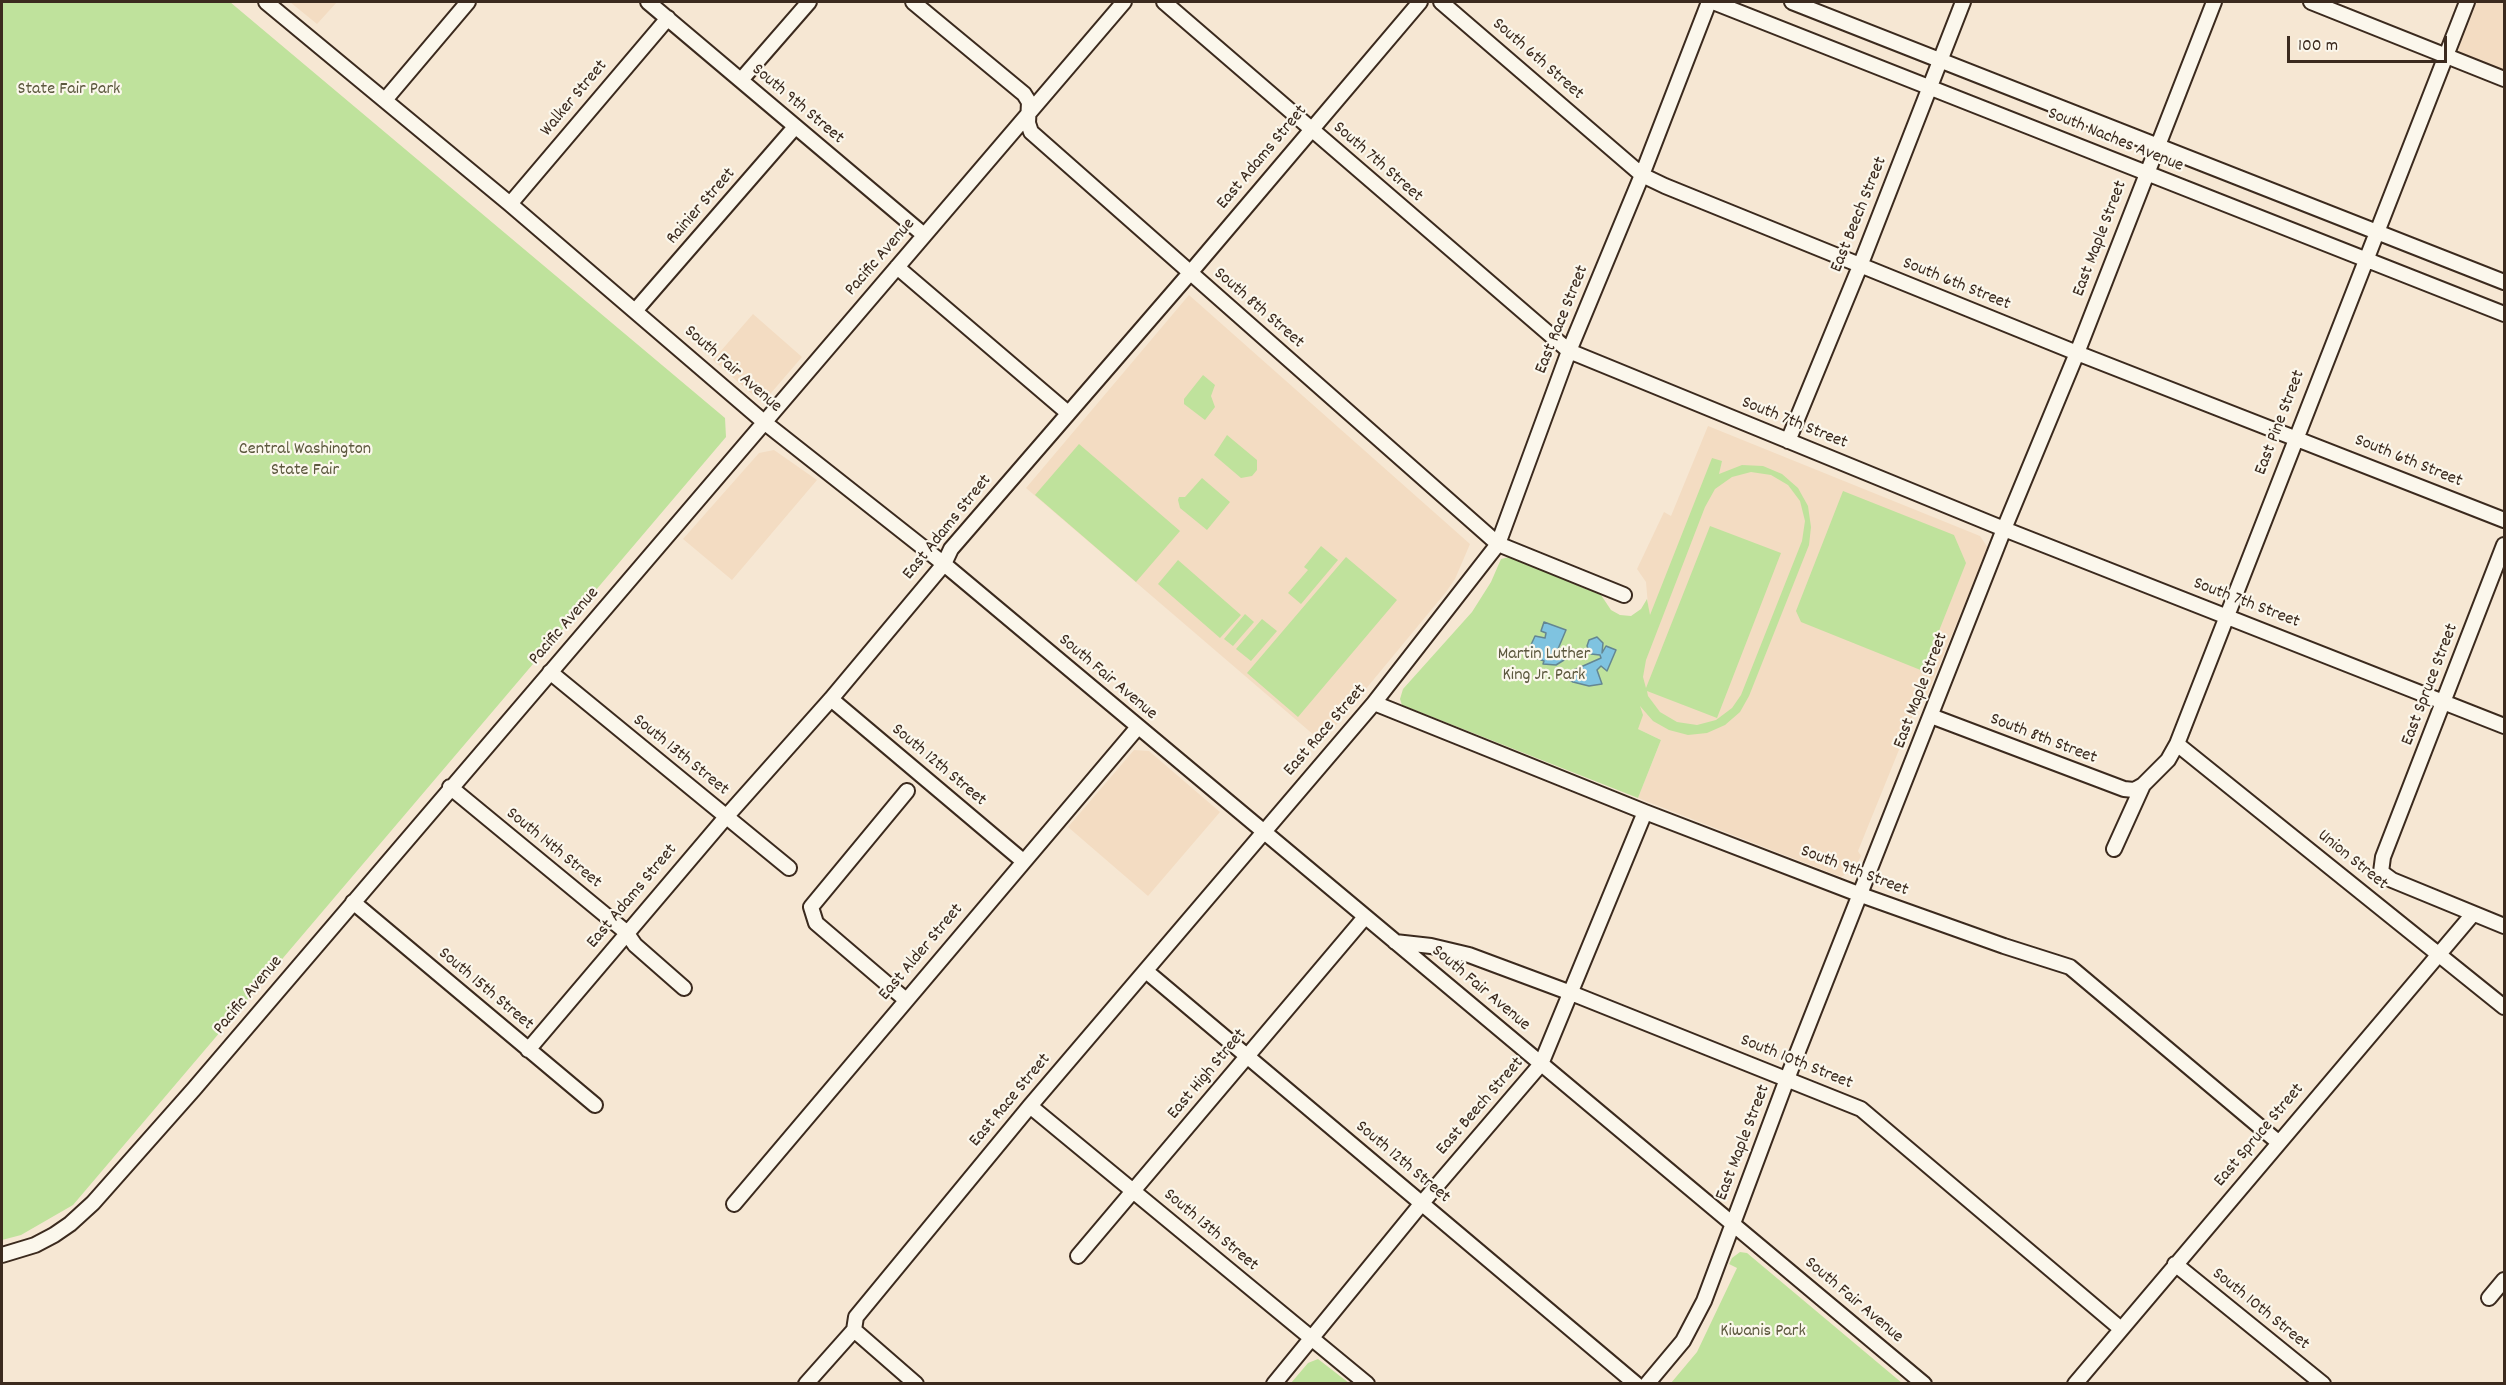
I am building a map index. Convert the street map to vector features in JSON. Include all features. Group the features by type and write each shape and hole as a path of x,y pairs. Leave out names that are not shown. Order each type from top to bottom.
{"street":[{"name":"South Fair Avenue","path":"267,2 510,204 764,422 944,564 1924,1383"},
{"path":"384,100 468,2"},
{"name":"South 9th Street","path":"648,2 924,235"},
{"path":"741,80 809,2"},
{"name":"South 8th Street","path":"914,2 1024,94 1029,102 1028,123 1031,132 1498,544 1624,596"},
{"name":"Pacific Avenue","path":"8,1254 54,1235 93,1203 194,1089 450,787 1124,2"},
{"name":"South 7th Street","path":"1164,2 1569,351 2004,529 2505,726"},
{"name":"East Adams Street","path":"528,1050 626,932 831,699 944,564 951,549 1420,2"},
{"name":"South 6th Street","path":"1441,2 1642,175 2077,353 2505,520"},
{"name":"East Race Street","path":"806,1383 854,1330 856,1317 1030,1106 1374,703 1498,544 1569,351 1711,2"},
{"name":"South Naches Avenue","path":"1711,2 1931,86 2505,314"},
{"name":"South Naches Avenue","path":"1792,2 2505,282"},
{"name":"East Beech Street","path":"1788,441 1860,266 1963,2"},
{"name":"East Maple Street","path":"1647,1383 1683,1341 1704,1301 1787,1079 2004,529 2077,353 2214,2"},
{"path":"2311,2 2505,79"},
{"name":"East Pine Street","path":"2114,849 2144,785 2168,760 2177,744 2295,437 2467,2"},
{"name":"Walker Street","path":"510,204 668,18"},
{"name":"Rainier Street","path":"635,311 795,127"},
{"path":"897,267 1068,413"},
{"name":"East Spruce Street","path":"2075,1383 2474,914 2392,880 2381,872 2383,858 2505,545"},
{"name":"South 13th Street","path":"550,672 789,868"},
{"name":"South 12th Street","path":"831,699 1023,861"},
{"name":"South 9th Street","path":"1374,703 1645,812 1861,895 2070,967 2278,1142"},
{"name":"South 8th Street","path":"1931,716 2124,789 2134,790 2144,785"},
{"name":"East Alder Street","path":"734,1204 1138,727"},
{"name":"Union Street","path":"2177,744 2505,1007"},
{"name":"South 14th Street","path":"450,787 626,932 634,945 684,988"},
{"path":"906,791 812,907 816,923 906,1000"},
{"name":"East Beech Street","path":"1274,1383 1422,1203 1541,1064 1645,812"},
{"name":"South 15th Street","path":"353,902 595,1105"},
{"path":"2474,914 2505,926"},
{"name":"East High Street","path":"1078,1256 1365,917"},
{"name":"South 10th Street","path":"1395,942 1431,946 1469,955 1571,993 1861,1109 2121,1329"},
{"name":"South 12th Street","path":"1146,970 1636,1383"},
{"name":"South 13th Street","path":"1030,1106 1366,1383"},
{"name":"South 10th Street","path":"2175,1264 2323,1383"},
{"path":"2489,1298 2505,1280"},
{"path":"854,1330 916,1383"}],"shaded area":[{"path":"290,2 337,2 317,24"},
{"path":"2477,2 2504,2 2504,71 2457,52"},
{"path":"1189,295 1470,544 1455,579 1446,592 1322,742 1026,488"},
{"path":"753,314 802,357 771,393 760,397 753,395 713,360"},
{"path":"1708,426 1980,536 1988,548 1927,695 1922,693 1858,851 1861,856 1855,868 1841,877 1638,798 1661,740 1638,729 1633,688 1649,617 1646,582 1637,569 1664,512 1671,516"},
{"path":"774,450 817,480 732,580 683,539 759,453"},
{"path":"1134,750 1149,751 1220,812 1148,896 1068,827"}],"green space":[{"name":"Central Washington State Fair","path":"2,2 230,2 725,418 726,437 73,1205 21,1235 2,1240"},
{"path":"1203,375 1215,385 1211,396 1215,407 1205,420 1184,404 1184,399"},
{"path":"1227,435 1257,460 1257,470 1252,476 1241,478 1214,455"},
{"path":"1079,444 1180,531 1136,582 1035,495"},
{"name":"Martin Luther King Jr. Park","path":"1712,458 1722,461 1719,474 1742,465 1763,466 1782,474 1798,488 1808,506 1811,527 1809,545 1749,696 1740,712 1725,725 1707,733 1688,735 1669,730 1653,721 1640,706 1643,715 1638,729 1661,740 1638,798 1402,705 1400,699 1403,689 1472,612 1491,582 1501,559 1509,557 1601,595 1611,610 1620,615 1631,616 1641,609 1647,599 1650,615","holes":["1751,472 1771,475 1788,485 1800,501 1805,521 1802,541 1741,695 1732,708 1716,720 1697,725 1677,722 1660,712 1647,691 1717,718 1781,553 1710,526 1646,688 1643,677 1646,660 1705,507 1715,489 1732,477"]},
{"path":"1202,478 1230,502 1207,530 1180,508 1178,500 1179,497 1185,497"},
{"path":"1843,491 1954,535 1966,563 1923,671 1801,622 1796,611"},
{"path":"1321,546 1338,560 1301,604 1288,593 1308,570 1304,567"},
{"path":"1346,557 1397,600 1298,717 1247,673"},
{"path":"1178,560 1241,615 1220,638 1158,584"},
{"path":"1245,614 1254,622 1233,646 1224,639"},
{"path":"1262,619 1277,631 1251,661 1236,649"},
{"name":"Kiwanis Park","path":"1740,1252 1747,1253 1902,1383 1671,1383 1697,1352 1737,1268 1729,1264 1732,1258"},
{"path":"1318,1359 1349,1383 1291,1383 1308,1363"}],"water":[{"path":"1544,622 1566,630 1558,649 1563,653 1564,660 1556,665 1543,664 1544,661 1536,658 1539,651 1530,647 1535,636 1545,638 1546,633 1541,631"},
{"path":"1597,637 1603,643 1602,653 1606,646 1616,650 1607,671 1601,666 1597,670 1602,684 1589,686 1568,679 1574,670 1601,658 1600,655 1591,654 1587,646 1589,640"}],"park label":[{"name":"State Fair Park","path":"69,91"}]}
